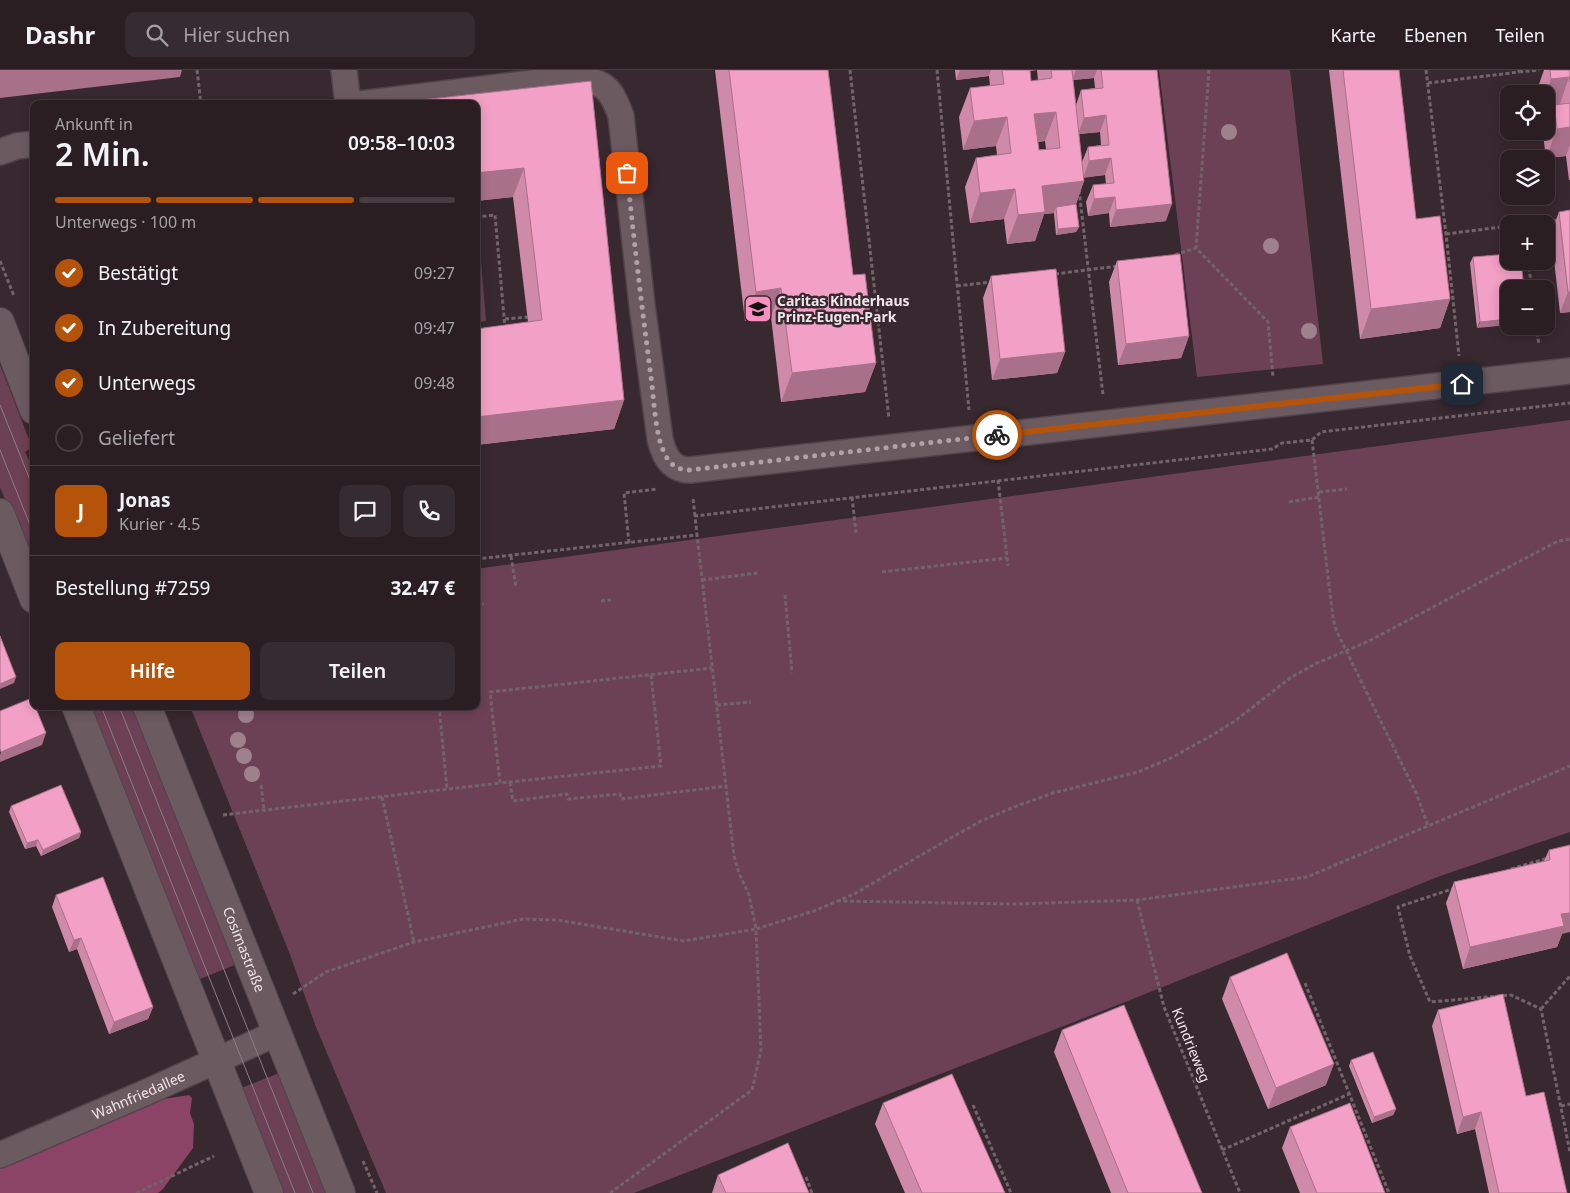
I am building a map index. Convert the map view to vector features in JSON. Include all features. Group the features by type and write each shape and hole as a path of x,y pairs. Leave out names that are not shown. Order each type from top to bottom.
{"main road":[{"path":"0,322 30,400"},
{"path":"0,513 30,589"},
{"path":"78,710 269,1193"},
{"name":"Cosimastraße","path":"149,710 341,1193"}],"street":[{"path":"344,70 348,100"},
{"path":"393,100 565,79 585,79 603,84 615,99 621,116 656,414 663,451 668,461 678,469 690,470 1462,384 1570,370"},
{"path":"0,152 16,146 30,144"},
{"name":"Wahnfriedallee","path":"0,1155 276,1033"}],"path":[{"path":"197,70 201,100"},
{"path":"850,70 892,447"},
{"path":"937,70 972,438"},
{"path":"1209,70 1196,248 1268,322 1276,404"},
{"path":"1426,70 1462,384"},
{"path":"1428,84 1519,71 1540,70"},
{"path":"1079,184 1106,423"},
{"path":"480,217 495,215 505,333"},
{"path":"1555,221 1561,220"},
{"path":"1446,234 1500,227"},
{"path":"1168,258 1196,248"},
{"path":"1052,274 1119,265"},
{"path":"957,286 995,282"},
{"path":"505,319 528,317"},
{"path":"610,1193 752,1090 761,1050 756,929 749,895 734,856 695,516 1272,449 1282,444 1312,440 1321,432 1570,403"},
{"path":"1312,440 1333,619 1345,652 1417,795 1428,826"},
{"path":"998,480 1008,566"},
{"path":"629,543 624,493 662,488"},
{"path":"1289,502 1348,489"},
{"path":"852,497 856,533"},
{"path":"480,560 697,535"},
{"path":"293,993 326,972 414,942 523,919 557,920 684,941 756,929 814,911 854,894 981,821 1014,807 1053,794 1138,772 1170,758 1235,721 1290,678 1317,663 1377,637 1558,541 1570,539"},
{"path":"512,556 516,587"},
{"path":"882,572 1007,558"},
{"path":"702,580 758,573"},
{"path":"785,595 792,673"},
{"path":"602,600 611,600"},
{"path":"500,783 490,692 712,668"},
{"path":"220,815 661,766 651,675"},
{"path":"717,705 751,702"},
{"path":"439,710 447,789"},
{"path":"836,901 1016,904 1138,900 1307,877 1570,766"},
{"path":"510,782 513,801 568,794 568,799 620,794 621,798 726,786"},
{"path":"261,785 264,810"},
{"path":"382,797 414,942"},
{"path":"1510,870 1554,856"},
{"path":"1463,885 1398,907 1410,956 1430,1002 1511,995 1541,1009"},
{"name":"Kundrieweg","path":"1138,900 1164,1007 1240,1193"},
{"path":"1541,1009 1570,976"},
{"path":"1305,983 1389,1193"},
{"path":"1541,1009 1570,1152"},
{"path":"1222,1150 1349,1094"},
{"path":"1561,1106 1570,1104"},
{"path":"973,1105 1010,1193"},
{"path":"136,1193 214,1156"},
{"path":"806,1177 812,1193"}],"shaded area":[{"path":"1159,70 1290,70 1323,364 1197,377"},
{"path":"480,249 486,321 480,322"},
{"path":"0,365 30,442 30,448 25,452 30,463 30,563 0,487"},
{"path":"1570,420 1570,832 1440,876 1110,1008 634,1193 386,1193 316,1027 289,952 192,710 480,710 480,568"},
{"path":"87,710 137,710 237,964 195,981"},
{"path":"282,1072 330,1193 281,1193 239,1089"},
{"path":"189,1095 192,1098 190,1113 194,1124 193,1148 158,1193 0,1193 0,1168 151,1101"}],"building":[{"path":"729,70 828,70 853,275 865,274 876,363 792,373 781,288 756,292"},
{"path":"1002,70 1030,70 1031,81 1052,78 1051,70 1072,70 1084,181 1042,186 1045,212 1018,215 1015,189 980,193 976,158 1011,153 1007,117 974,121 970,88 1004,84","holes":["1056,112 1060,148 1039,150 1034,114"]},
{"path":"1101,70 1157,70 1172,204 1116,210 1115,197 1094,199 1093,185 1114,183 1111,158 1089,161 1088,147 1109,145 1106,115 1084,118 1081,90 1103,88"},
{"path":"1343,70 1399,70 1416,219 1440,216 1450,299 1371,309"},
{"path":"1550,70 1570,70 1570,82 1569,77 1551,79"},
{"path":"591,81 624,400 480,417 480,328 542,320 524,168 480,173 480,100 421,100"},
{"path":"1570,103 1570,127 1557,129 1555,105"},
{"path":"1076,204 1079,227 1058,229 1056,207"},
{"path":"1570,210 1570,292 1568,292 1559,212"},
{"path":"1180,254 1189,336 1126,344 1117,261"},
{"path":"1500,255 1500,270 1522,270 1523,280 1500,280 1500,320 1480,322 1473,257"},
{"path":"1056,269 1065,352 1000,359 991,276"},
{"path":"0,636 16,677 0,684"},
{"path":"30,699 30,710 37,710 46,733 1,752 0,711"},
{"path":"61,785 81,832 43,850 38,840 27,843 11,806"},
{"path":"1570,845 1570,913 1561,914 1564,926 1470,947 1454,882 1550,860 1549,850"},
{"path":"103,877 153,1007 114,1022 81,938 74,940 56,895"},
{"path":"1287,953 1334,1064 1276,1088 1230,977"},
{"path":"1503,994 1526,1096 1544,1092 1567,1193 1499,1193 1481,1112 1463,1117 1438,1010"},
{"path":"1124,1005 1202,1193 1128,1193 1062,1030"},
{"path":"1373,1052 1396,1109 1374,1117 1351,1060"},
{"path":"952,1074 1005,1193 922,1193 883,1103"},
{"path":"1350,1103 1385,1193 1317,1193 1290,1127"},
{"path":"788,1143 809,1193 726,1193 718,1175"}],"tram line":[{"path":"0,405 30,480"},
{"path":"0,450 30,525"},
{"path":"103,710 295,1193"},
{"path":"121,710 313,1193"}],"way so far":[{"path":"627,173 657,424 663,451 668,461 678,469 690,470 997,435"}],"place":[{"name":"Caritas Kinderhaus Prinz-Eugen-Park","path":"758,309"}],"route":[{"path":"997,435 1462,384"}]}
